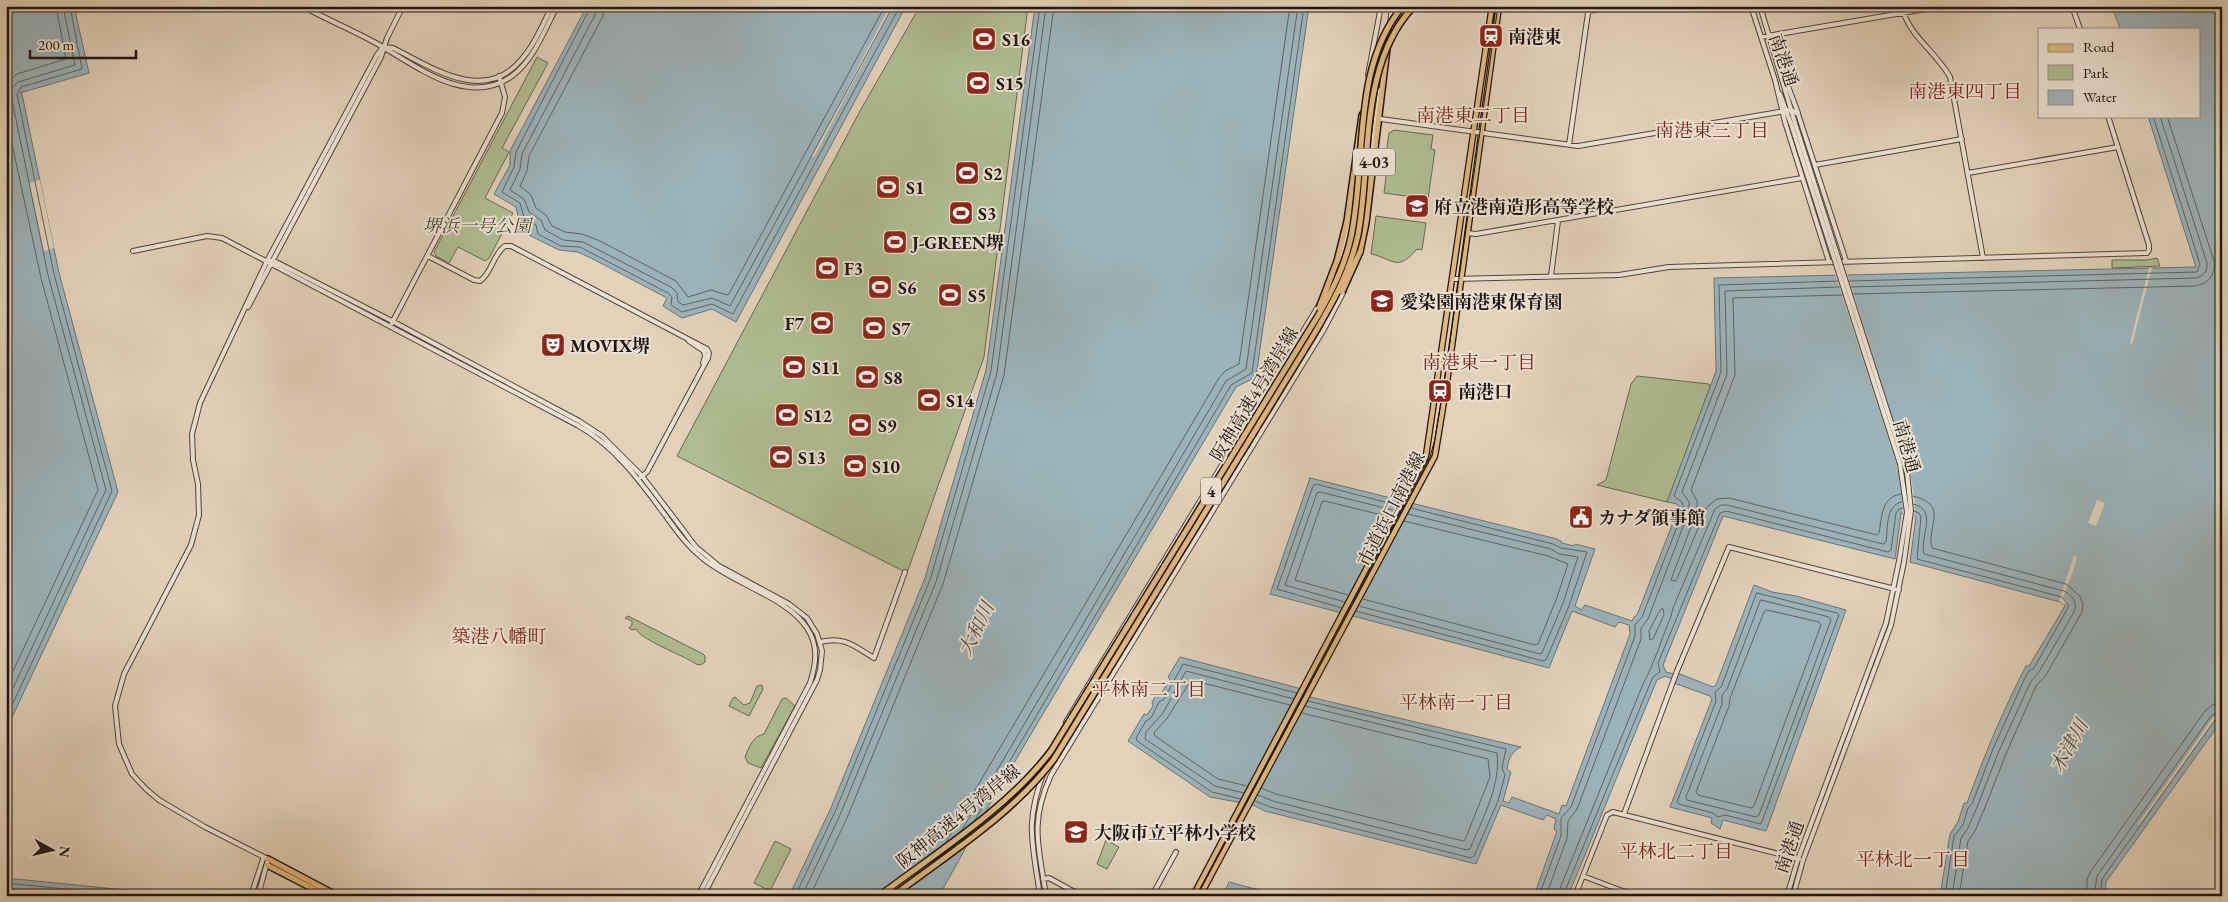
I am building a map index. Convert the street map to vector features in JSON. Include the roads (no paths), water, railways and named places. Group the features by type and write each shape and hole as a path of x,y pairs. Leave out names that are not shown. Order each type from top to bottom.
{"highway":[{"name":"阪神高速4号湾岸線","path":"879,896 1009,797 1028,779 1051,752 1332,290 1346,258 1354,224 1371,73 1383,36 1390,22 1402,6"},
{"name":"阪神高速4号湾岸線","path":"893,896 999,815 1032,786 1054,759 1314,336 1342,284 1356,246 1373,100 1380,65 1396,29 1414,6"},
{"name":"4-03","path":"1314,336 1346,284 1360,252 1366,223 1389,32"},
{"name":"4-03","path":"1303,339 1325,294 1341,248 1348,214 1355,153 1364,104"},
{"path":"266,861 327,896"},
{"path":"266,861 338,896"}],"main road":[{"name":"市道浜口南港線","path":"1193,896 1424,463 1430,442 1492,6"},
{"name":"市道浜口南港線","path":"1200,896 1432,462 1438,444 1499,6"}],"street":[{"path":"302,6 452,84 478,88 501,82 513,76 526,61 557,6"},
{"path":"266,861 158,800 132,774 119,744 114,706 124,674 191,545 199,516 198,484 193,460 192,434 200,403 242,318 267,261 383,47 403,6"},
{"path":"383,47 393,48 442,73 461,80 480,81 499,76 521,60 552,6"},
{"path":"1040,896 1032,853 1031,825 1038,790 1057,741 1075,706 1290,355 1332,280 1341,258 1350,223 1364,104 1381,6"},
{"path":"1046,896 1037,851 1037,821 1042,799 1051,775 1233,475 1323,331 1347,284 1362,233 1374,127 1392,6"},
{"path":"1569,145 1589,6"},
{"path":"1588,12 1619,6"},
{"name":"南港通","path":"1751,6 1775,80 1793,123 1907,472 1911,511 1896,589 1886,623 1788,896"},
{"name":"南港通","path":"1760,6 1774,50 1787,110"},
{"path":"1901,6 1913,33 1934,54 1950,77 1983,258"},
{"path":"1761,37 1943,6"},
{"path":"2072,6 2080,28"},
{"path":"242,318 273,263 381,57 383,47"},
{"path":"1774,50 1798,114 1846,261"},
{"path":"390,326 502,113 506,97 499,76"},
{"path":"1382,119 1578,146 1787,110 1798,114"},
{"path":"1787,110 1802,178 1829,262"},
{"path":"1454,279 1619,275 1669,267 2147,253 2149,245 2109,118"},
{"path":"1815,165 1962,139"},
{"path":"1968,173 2118,147"},
{"path":"1467,233 1476,234 1558,221 1802,178"},
{"path":"1551,276 1558,221"},
{"path":"133,251 199,237 216,236 392,321 593,429 617,449 642,476 696,547 719,566 800,611 813,626 820,642 822,660 817,680 703,896"},
{"path":"428,256 474,280 480,281 486,276 500,249 505,246 511,246 703,349 705,354 692,386 647,472 638,479"},
{"path":"273,263 589,431 614,451 638,479 679,534 700,557 726,576 794,613 811,634 816,652 814,670 804,696 698,896"},
{"path":"1624,814 1677,671 1729,547 1896,589"},
{"path":"820,642 831,639 842,640 874,658 905,572"},
{"path":"1575,896 1608,815 1613,812 1800,860"},
{"path":"1152,896 1176,852"},
{"name":"南港通","path":"1793,896 1800,860"},
{"path":"251,896 266,861"},
{"path":"258,896 266,861"},
{"path":"1583,876 1640,896"},
{"path":"1043,879 1049,878 1082,896"}],"water":[{"path":"6,6 74,6 89,73 20,93 22,94 59,273 118,492 6,730"},
{"path":"587,6 906,6 736,322 712,309 682,318 663,306 667,298 578,252 559,250 529,235 532,228 519,220 516,207 494,194 510,165 510,151"},
{"name":"大和川","path":"1035,6 1309,6 1256,377 1236,387 995,795 939,896 789,896 830,810 925,578 986,370"},
{"name":"木津川","path":"2112,6 2222,6 2222,720 2106,882 2105,896 1940,896 1950,834 1958,822 1964,803 1967,803 1994,733 2026,666 2029,666 2065,606 2060,602 1910,562 1916,517 1901,513 1895,559 1723,516 1663,665 1666,672 1674,674 1675,672 1713,687 1716,685 1754,585 1772,592 1796,596 1846,610 1766,831 1723,820 1720,829 1711,823 1712,818 1670,807 1712,699 1710,696 1671,682 1672,679 1665,676 1657,680 1568,896 1534,896 1557,831 1554,829 1556,819 1547,815 1543,820 1501,805 1476,864 1265,811 1253,805 1210,797 1128,741 1144,714 1147,715 1153,706 1152,702 1156,695 1159,697 1180,657 1298,688 1310,697 1521,747 1511,755 1509,761 1507,769 1511,772 1503,801 1509,803 1512,797 1559,814 1562,805 1566,806 1630,634 1629,625 1619,622 1615,627 1572,611 1549,668 1270,594 1310,478 1557,539 1562,543 1574,546 1575,544 1595,549 1575,606 1581,610 1585,605 1632,621 1637,615 1679,507 1677,504 1667,502 1716,371 1714,278 2196,267 2149,118 2200,118 2200,28 2120,28"},
{"path":"6,878 186,896 6,896"},
{"path":"1229,882 1281,896 1223,896"}],"tram line":[{"path":"1197,896 1430,457 1443,390 1498,6"}],"place":[{"name":"南港東","path":"1491,36"},
{"name":"S16","path":"984,39"},
{"name":"S15","path":"978,83"},
{"name":"S2","path":"967,173"},
{"name":"S1","path":"888,187"},
{"name":"府立港南造形高等学校","path":"1417,206"},
{"name":"S3","path":"961,213"},
{"name":"J-GREEN堺","path":"895,242"},
{"name":"F3","path":"827,268"},
{"name":"S6","path":"880,287"},
{"name":"S5","path":"950,295"},
{"name":"愛染園南港東保育園","path":"1382,301"},
{"name":"F7","path":"822,323"},
{"name":"S7","path":"874,328"},
{"name":"MOVIX堺","path":"553,345"},
{"name":"S11","path":"794,367"},
{"name":"S8","path":"867,377"},
{"name":"南港口","path":"1440,391"},
{"name":"S14","path":"929,400"},
{"name":"S12","path":"787,415"},
{"name":"S9","path":"860,425"},
{"name":"S13","path":"781,457"},
{"name":"S10","path":"855,466"},
{"name":"カナダ領事館","path":"1581,517"},
{"name":"大阪市立平林小学校","path":"1076,832"}],"district":[{"name":"南港東四丁目","path":"1965,91"},
{"name":"南港東二丁目","path":"1473,115"},
{"name":"南港東三丁目","path":"1712,130"},
{"name":"南港東一丁目","path":"1479,362"},
{"name":"築港八幡町","path":"499,636"},
{"name":"平林南二丁目","path":"1149,689"},
{"name":"平林南一丁目","path":"1456,702"},
{"name":"平林北二丁目","path":"1676,851"},
{"name":"平林北一丁目","path":"1913,859"}],"park label":[{"name":"堺浜一号公園","path":"477,225"}]}
